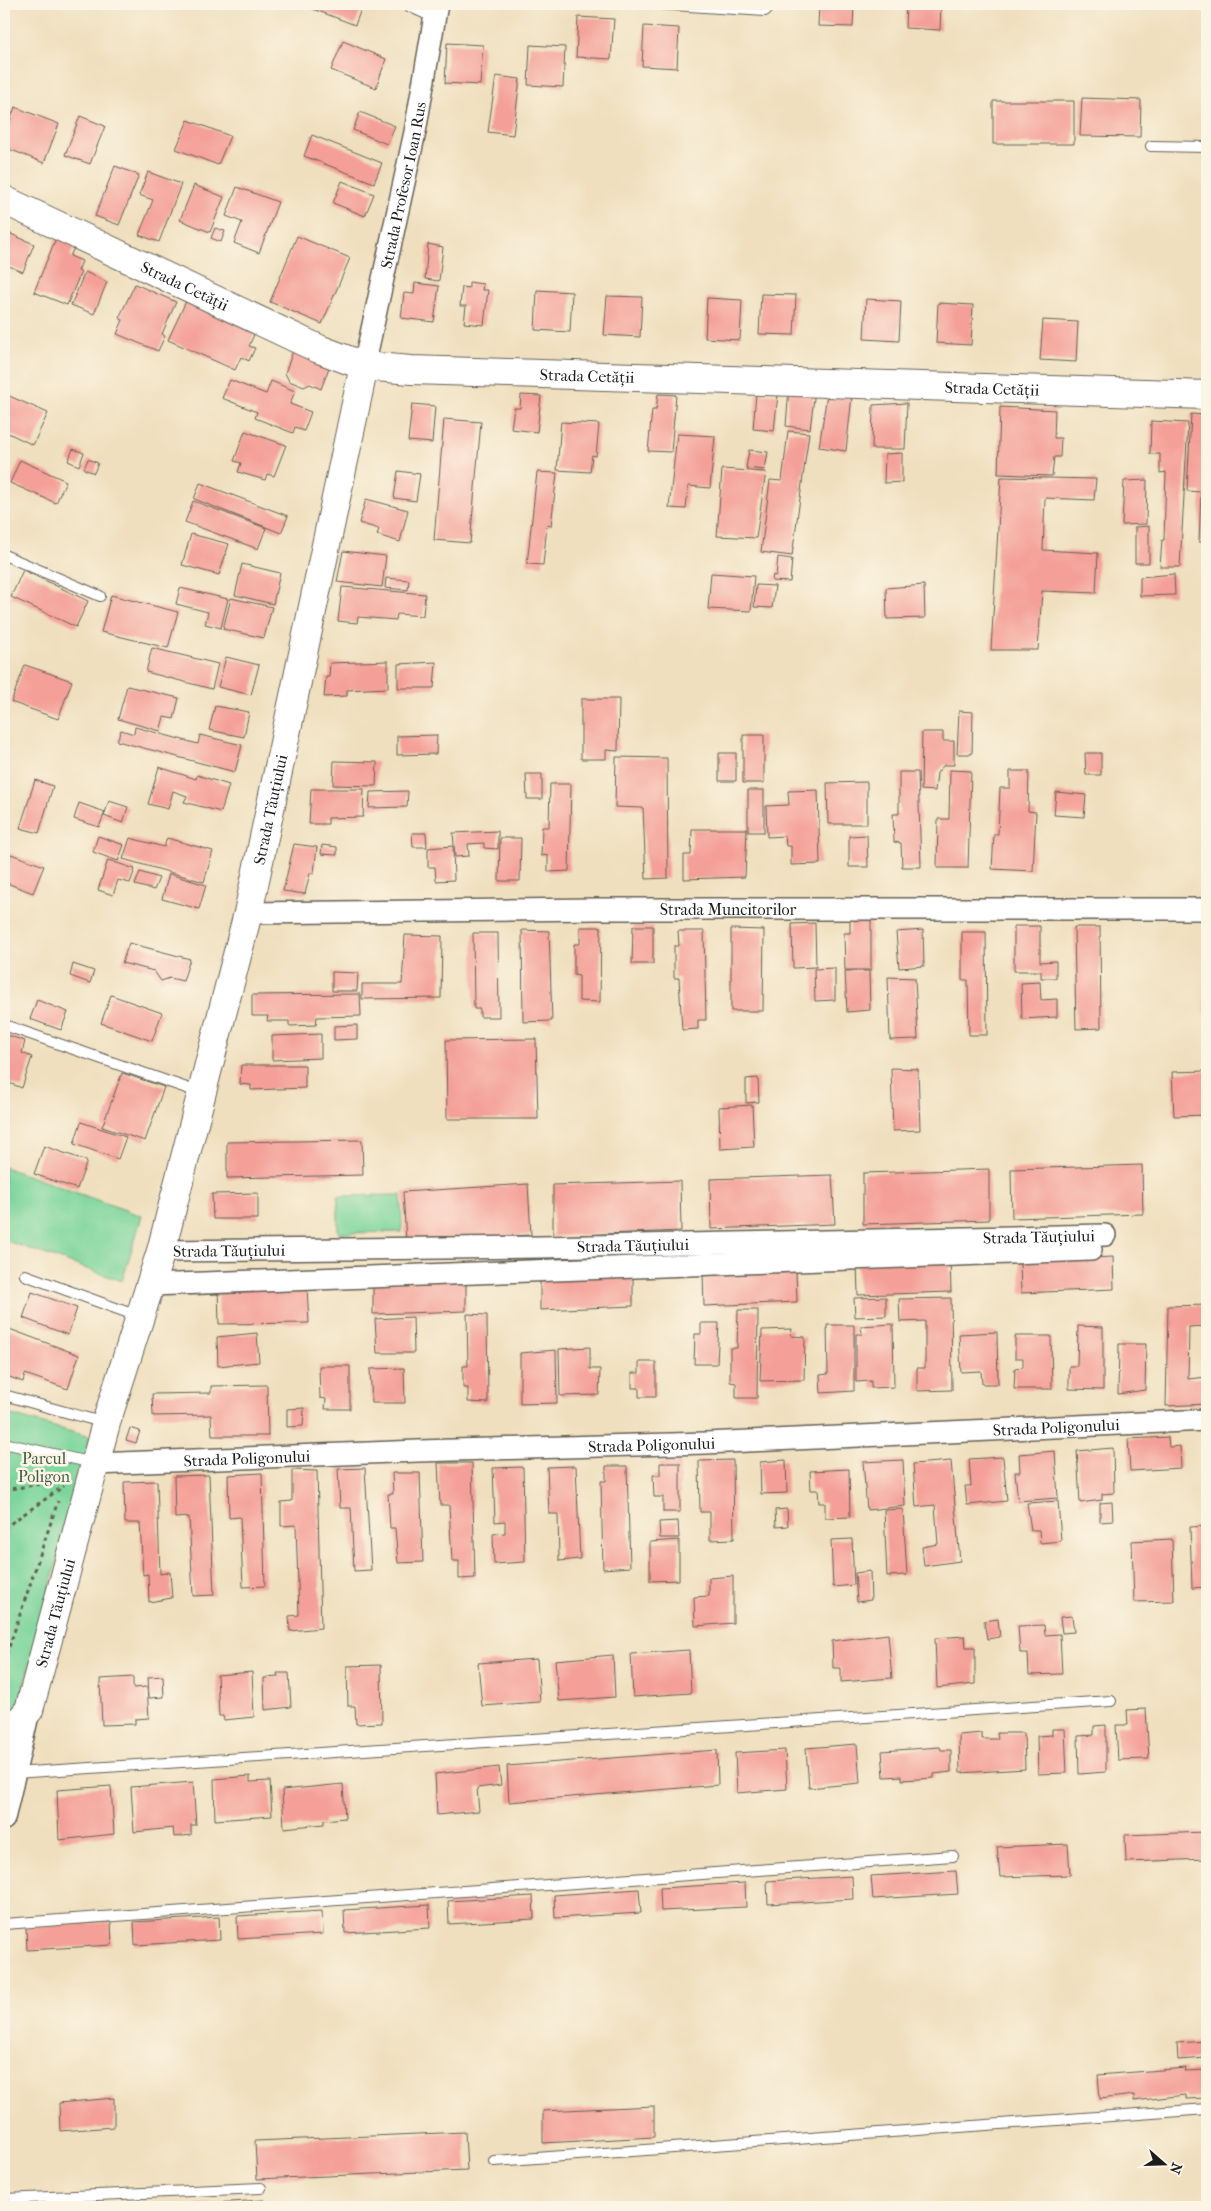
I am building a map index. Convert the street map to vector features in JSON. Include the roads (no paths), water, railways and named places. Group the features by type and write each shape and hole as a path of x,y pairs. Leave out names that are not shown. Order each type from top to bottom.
{"main road":[{"name":"Strada Cetății","path":"4,200 319,349 364,366 410,370 1207,394"},
{"name":"Strada Tăuțiului","path":"4,1738 29,1710 85,1471 106,1423 161,1251 248,913 364,366"}],"street":[{"name":"Strada Profesor Ioan Rus","path":"364,366 415,132 436,11"},
{"name":"Strada Muncitorilor","path":"248,913 598,908 1207,909"},
{"name":"Strada Tăuțiului","path":"151,1286 1098,1242 161,1251"},
{"name":"Strada Poligonului","path":"85,1471 418,1451 706,1443 1207,1420"},
{"path":"4,1819 29,1710"}],"lane":[{"path":"404,4 436,11"},
{"path":"659,4 765,11 772,4"},
{"path":"1152,146 1207,147"},
{"path":"4,555 100,596"},
{"path":"4,1025 202,1094"},
{"path":"25,1276 141,1318"},
{"path":"4,1395 106,1423"},
{"path":"4,1443 85,1471"},
{"path":"14,1774 1111,1702"},
{"path":"4,1924 953,1856"},
{"path":"494,2161 1207,2109"},
{"path":"4,2200 261,2188"}],"park label":[{"name":"Parcul Poligon","path":"44,1467"}]}
